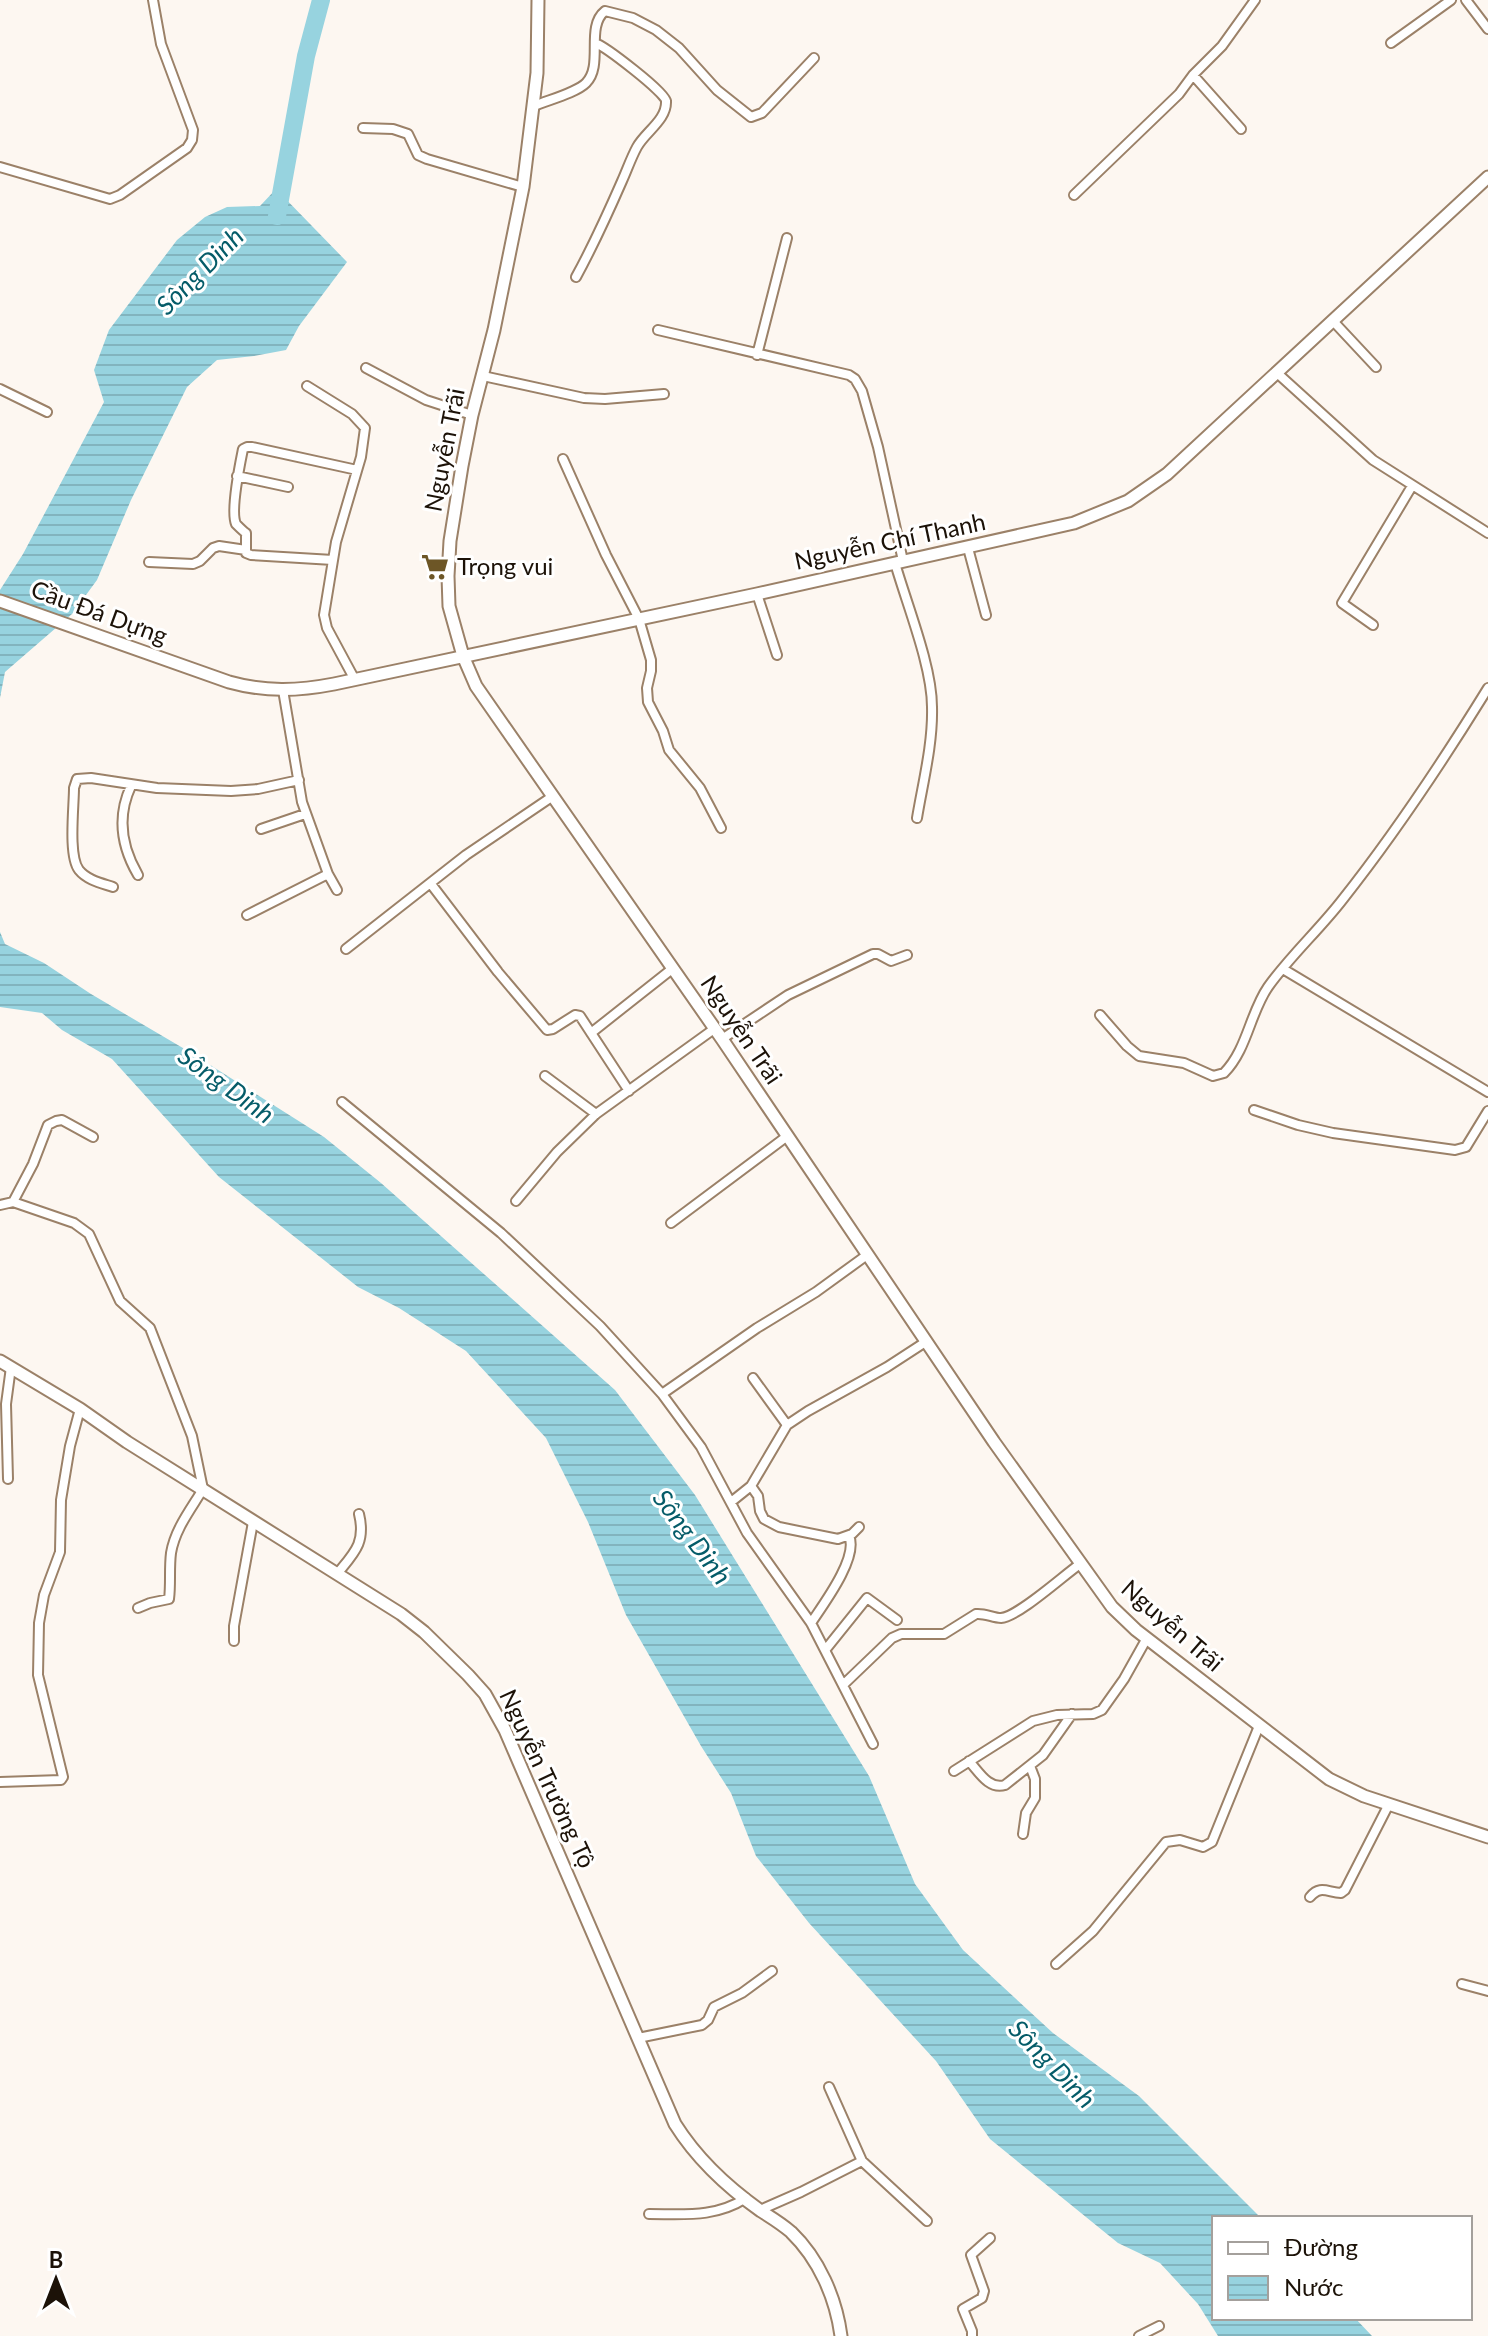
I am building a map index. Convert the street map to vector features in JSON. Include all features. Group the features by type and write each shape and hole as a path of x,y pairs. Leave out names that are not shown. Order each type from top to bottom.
{"main road":[{"name":"Nguyễn Trãi","path":"538,0 539,38 534,106 523,187 457,491 448,576 451,615 476,686 722,1039 994,1442 1112,1607 1127,1623 1329,1779 1364,1796 1488,1837"},
{"name":"Nguyễn Chí Thanh","path":"183,666 246,687 283,690 317,688 1082,521 1128,501 1151,487 1182,461 1488,177"},
{"name":"Cầu Đá Dựng","path":"0,601 183,666"},
{"name":"Nguyễn Trường Tộ","path":"6,1364 401,1614 468,1675 495,1709 668,2110 703,2162 802,2244 827,2285 841,2336"}],"street":[{"path":"0,167 110,199 187,148 193,130 161,44 153,0"},
{"path":"1074,195 1179,94 1222,46 1255,0"},
{"path":"1391,43 1451,0"},
{"path":"1466,0 1488,29"},
{"path":"534,106 580,87 589,80 597,20 605,11 633,18 656,30 751,117 762,113 814,58"},
{"path":"576,277 638,146 661,118 666,101 663,94 625,62 595,43"},
{"path":"1193,75 1241,129"},
{"path":"363,128 393,129 408,134 418,155 523,187"},
{"path":"757,355 787,238"},
{"path":"1333,321 1376,367"},
{"path":"658,330 849,375 859,384 878,447 899,562 932,704 931,732 917,818"},
{"path":"366,368 426,400 472,415"},
{"path":"1276,372 1353,444 1412,486 1488,533"},
{"path":"483,376 584,398 664,394"},
{"path":"307,386 363,424 365,438 339,530 324,608 324,622 355,680"},
{"path":"0,389 47,412"},
{"path":"246,550 246,533 238,527 235,519 237,476 243,449 248,446 357,470"},
{"path":"563,459 639,619 651,660 648,702 669,750 700,788 721,828"},
{"path":"237,476 288,487"},
{"path":"1373,625 1342,603 1412,486"},
{"path":"149,562 193,564 219,546 246,550 251,555 333,560"},
{"path":"968,548 986,615"},
{"path":"757,594 777,655"},
{"path":"1100,1015 1139,1056 1184,1063 1208,1075 1220,1076 1234,1061 1262,997 1390,838 1488,688"},
{"path":"283,690 305,814 337,890"},
{"path":"113,887 88,878 76,863 77,779 131,786 239,790 299,780"},
{"path":"131,786 123,804 122,819 128,856 138,875"},
{"path":"346,949 466,855 553,796"},
{"path":"261,829 305,814"},
{"path":"247,915 328,874"},
{"path":"431,884 547,1030 575,1015 580,1016 629,1091"},
{"path":"722,1039 788,995 873,954 891,961 907,955"},
{"path":"591,1033 672,969"},
{"path":"1283,969 1488,1092"},
{"path":"516,1201 557,1152 596,1114 714,1029"},
{"path":"545,1076 596,1114"},
{"path":"342,1102 501,1233 600,1326 662,1394 701,1447 747,1533 811,1623 873,1744"},
{"path":"1254,1110 1333,1133 1455,1150 1466,1147 1488,1111"},
{"path":"13,1202 33,1164 48,1125 62,1120 93,1137"},
{"path":"1478,1129 1488,1133"},
{"path":"671,1223 786,1137"},
{"path":"0,1205 13,1202 79,1225 93,1240 120,1301 150,1328 192,1436 203,1489 174,1540 169,1599 138,1608"},
{"path":"662,1394 867,1255"},
{"path":"731,1502 751,1486 787,1425 927,1341"},
{"path":"6,1364 8,1479"},
{"path":"753,1378 787,1425"},
{"path":"0,1782 51,1782 60,1781 63,1777 38,1675 39,1623 44,1595 60,1552 61,1500 80,1409"},
{"path":"751,1486 758,1496 762,1516 770,1524 838,1539 849,1536 859,1527"},
{"path":"337,1574 358,1549 362,1528 359,1514"},
{"path":"234,1641 253,1522"},
{"path":"811,1623 839,1578 851,1548 849,1536"},
{"path":"843,1685 892,1638 901,1634 944,1634 976,1614 999,1618 1009,1616 1080,1564"},
{"path":"826,1649 867,1598 897,1620"},
{"path":"954,1771 1033,1721 1044,1717 1093,1714 1106,1706 1147,1638"},
{"path":"969,1761 991,1785 999,1787 1043,1755 1072,1714"},
{"path":"1056,1964 1093,1931 1166,1842 1180,1840 1203,1847 1212,1842 1259,1726"},
{"path":"1023,1834 1026,1813 1035,1798 1035,1779 1030,1766"},
{"path":"1310,1897 1321,1889 1341,1893 1345,1890 1389,1804"},
{"path":"638,2038 702,2025 714,2007 742,1993 772,1971"},
{"path":"1462,1984 1488,1991"},
{"path":"829,2087 862,2161 927,2221"},
{"path":"760,2210 862,2161"},
{"path":"649,2214 708,2213 731,2208 746,2198"},
{"path":"972,2336 963,2309 982,2298 984,2291 971,2255 990,2238"},
{"path":"1139,2336 1159,2326"}],"water":[{"path":"276,189 347,262 299,326 286,350 217,360 187,387 131,500 97,580 72,614 5,672 0,698 0,590 23,554 104,402 94,370 109,330 177,240 205,217 227,207 260,206"},
{"path":"0,932 5,944 44,963 324,1137 381,1183 615,1390 695,1495 869,1776 915,1884 963,1950 1053,2033 1139,2096 1259,2216 1212,2216 1212,2320 1357,2320 1372,2336 1218,2336 1198,2304 1160,2263 1118,2243 990,2139 936,2061 809,1923 756,1856 731,1793 626,1615 588,1522 546,1438 466,1351 399,1308 358,1287 219,1177 112,1059 62,1030 42,1013 0,1007"}],"waterway":[{"name":"Sông Dinh","path":"277,216 306,56 321,0"}],"place":[{"name":"Trọng vui","path":"435,567"}]}
